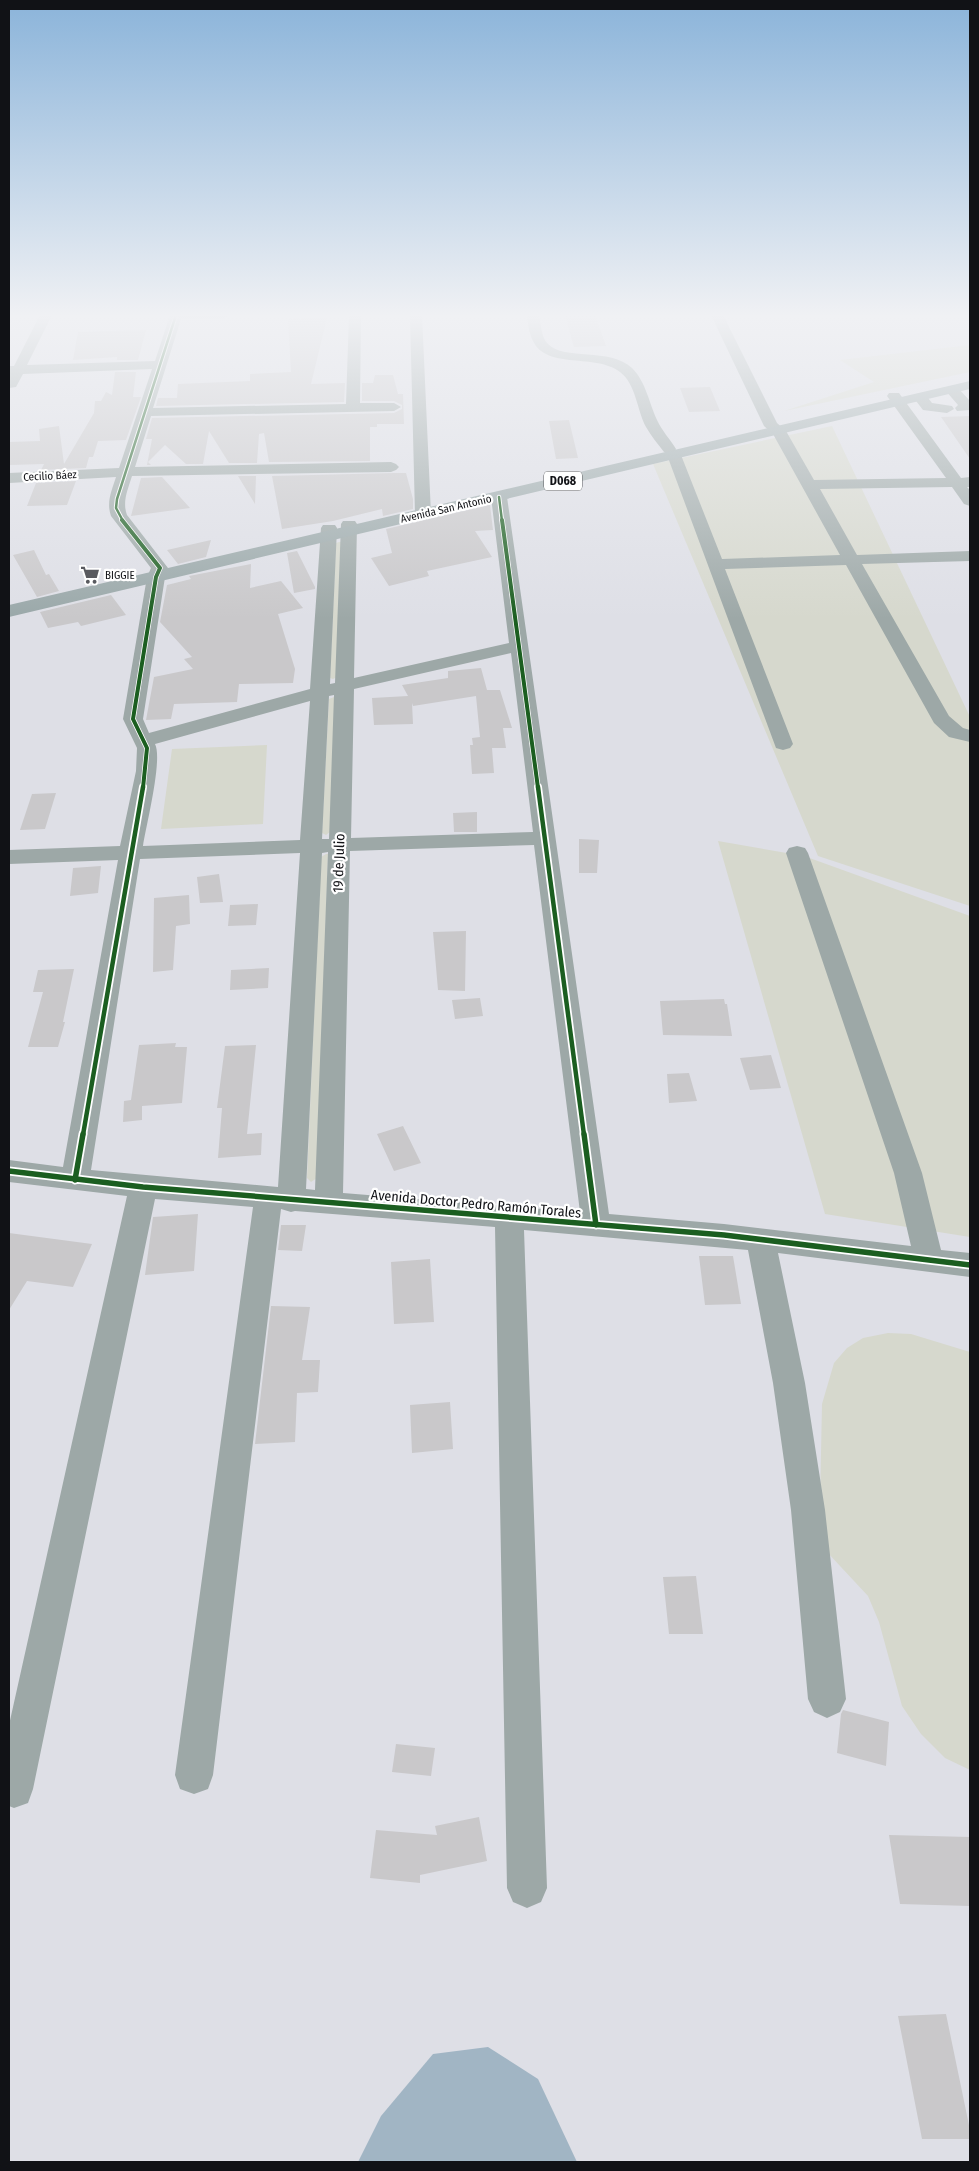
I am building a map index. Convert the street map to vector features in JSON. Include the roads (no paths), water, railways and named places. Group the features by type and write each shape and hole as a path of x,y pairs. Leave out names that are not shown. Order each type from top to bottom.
{"main road":[{"name":"Avenida San Antonio","path":"9,611 158,572 826,416"},
{"name":"Avenida San Antonio","path":"423,510 499,497 671,452"},
{"name":"Avenida San Antonio","path":"9,602 158,572"}],"street":[{"path":"75,1180 130,854 146,771 147,748 134,719 158,572 119,516 116,508 116,499 144,416"},
{"path":"420,416 423,510"},
{"path":"648,416 653,427 671,452 783,744"},
{"path":"769,416 941,719 956,733 970,736"},
{"path":"910,416 963,482 970,501"},
{"name":"Cecilio Báez","path":"9,478 126,472 391,467"},
{"path":"809,485 963,482"},
{"path":"499,497 596,1225"},
{"name":"19 de Julio","path":"329,1203 344,686 339,530"},
{"name":"19 de Julio","path":"194,1775 280,1199 311,846 320,693 339,530"},
{"path":"715,564 970,556"},
{"path":"143,741 344,686 519,646"},
{"path":"9,857 544,838"},
{"path":"797,853 908,1173 929,1260"},
{"name":"Avenida Doctor Pedro Ramón Torales","path":"9,1171 143,1187 509,1216 761,1239 970,1266"},
{"path":"14,1789 143,1187"},
{"path":"509,1216 527,1888"},
{"path":"761,1239 789,1384 808,1510 827,1699"}],"water":[{"path":"488,2047 538,2079 577,2162 358,2162 381,2116 433,2054"}],"place":[{"name":"BIGGIE","path":"90,575"}]}
